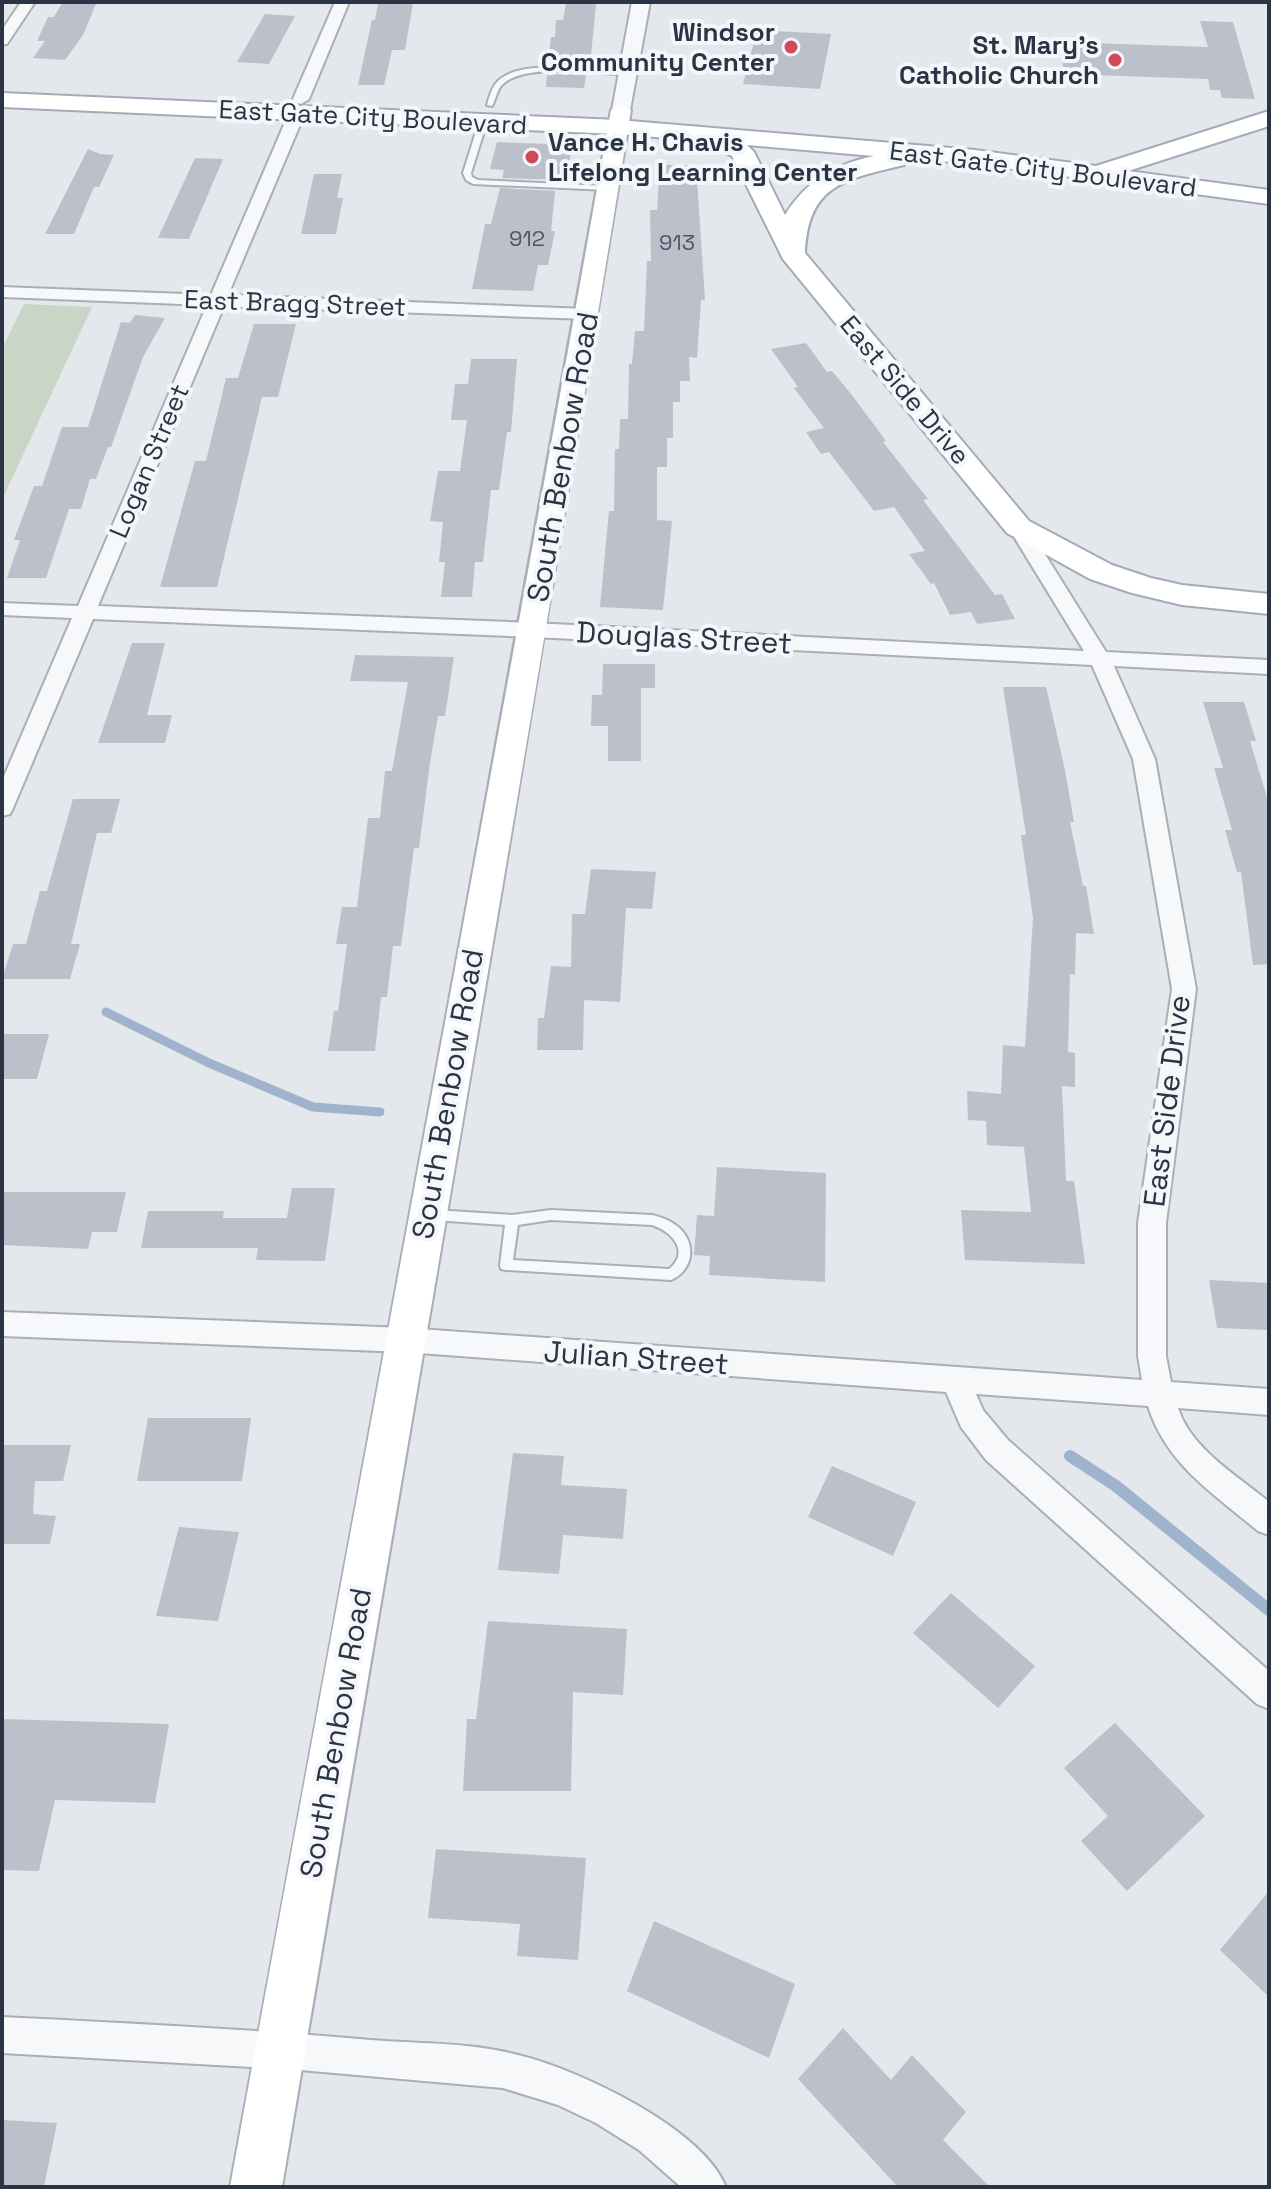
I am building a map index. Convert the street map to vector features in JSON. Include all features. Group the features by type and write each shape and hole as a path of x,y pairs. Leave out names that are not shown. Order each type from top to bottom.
{"main road":[{"name":"East Gate City Boulevard","path":"2,86 299,106"},
{"name":"East Gate City Boulevard","path":"2,100 486,113 972,138 1269,179"},
{"path":"1097,173 1269,118"},
{"name":"East Gate City Boulevard","path":"620,119 708,134 975,157 1269,197"},
{"name":"South Benbow Road","path":"256,2187 426,1214 533,630 620,119"},
{"name":"East Side Drive","path":"708,134 742,152 792,254 1018,527 1101,572 1143,586 1197,597 1269,604"},
{"path":"792,254 796,218 815,192 841,175 881,160 975,157"}],"street":[{"path":"2,41 28,2"},
{"name":"Logan Street","path":"2,808 342,2"},
{"name":"South Benbow Road","path":"620,119 641,2"},
{"name":"East Bragg Street","path":"2,292 588,314"},
{"name":"East Side Drive","path":"1018,527 1100,659 1144,759 1184,989 1152,1223 1152,1356 1159,1395 1170,1429 1193,1457 1269,1521"},
{"name":"Douglas Street","path":"2,609 533,630 1269,667"},
{"name":"Julian Street","path":"2,1324 405,1340 1269,1402"},
{"path":"956,1380 971,1418 997,1450 1269,1693"},
{"path":"2,2035 281,2050 484,2068 538,2079 592,2102 649,2133 707,2187"}],"lane":[{"path":"607,188 476,182 467,173 486,113 504,79 530,71 628,73"},
{"path":"426,1214 512,1220 551,1215 665,1222 675,1229 683,1243 684,1256 679,1271 671,1275 506,1265 512,1220"}],"green space":[{"path":"24,304 92,307 2,500 2,349"}],"building":[{"path":"62,3 96,4 83,35 65,60 33,58 45,41 37,41 48,17 54,17"},
{"path":"378,3 413,3 405,50 392,50 384,85 358,85 372,20 375,20"},
{"path":"566,3 596,4 590,66 548,64 556,20 563,20"},
{"path":"265,14 295,16 269,64 237,62"},
{"path":"1200,21 1233,22 1255,99 1222,98 1220,90 1210,90 1208,79 1064,74 1060,42 1208,47"},
{"name":"Windsor Community Center","path":"757,30 831,34 820,89 743,84"},
{"path":"547,74 586,75 584,88 546,87"},
{"name":"Vance H. Chavis Lifelong Learning Center","path":"497,142 573,145 565,180 502,178 504,170 490,169"},
{"path":"88,149 114,155 99,187 94,187 74,234 45,234"},
{"path":"195,158 223,159 189,239 158,238"},
{"path":"660,165 696,165 705,300 701,300 697,358 689,357 690,381 680,381 680,402 673,402 673,438 667,438 667,467 657,467 657,520 672,521 663,610 600,607 609,511 614,511 615,449 619,449 620,419 628,419 629,364 632,364 635,331 644,331 647,261 651,261 650,210 657,210"},
{"path":"314,174 342,174 337,198 343,198 336,234 301,234"},
{"path":"500,188 555,191 551,231 555,231 548,265 538,265 533,291 472,289 485,224 491,224"},
{"path":"135,315 165,318 143,357 111,447 108,447 96,479 90,479 81,509 69,509 46,578 7,578 20,540 14,540 34,486 42,486 62,427 88,427 121,322 130,323"},
{"path":"254,324 296,324 278,397 262,397 217,587 160,587 195,461 206,461 226,378 238,378"},
{"path":"806,343 827,372 832,371 852,395 886,441 883,442 928,499 923,500 995,595 1002,594 1015,619 977,624 971,612 950,615 934,583 931,584 909,554 925,551 894,507 874,511 829,452 821,454 806,432 824,428 794,388 798,387 771,349"},
{"path":"471,359 517,359 511,432 507,432 499,490 491,490 483,562 475,562 472,597 441,597 445,562 439,562 443,522 430,521 438,471 460,471 467,420 451,420 455,384 468,384"},
{"path":"132,643 165,643 147,715 172,715 165,743 98,743"},
{"path":"355,655 454,657 445,716 438,716 419,848 414,848 401,946 393,946 387,997 381,997 375,1051 328,1051 334,1011 338,1011 347,944 336,944 342,907 357,907 368,818 380,818 385,771 392,771 408,682 350,681"},
{"path":"603,664 655,664 655,688 641,688 641,761 608,761 608,726 591,726 592,695 602,695"},
{"path":"1003,687 1046,687 1065,770 1074,822 1070,822 1094,934 1076,933 1075,975 1070,974 1068,1052 1075,1053 1075,1087 1062,1086 1066,1181 1074,1181 1085,1264 965,1260 961,1210 1031,1212 1024,1147 987,1145 986,1121 968,1120 967,1091 1001,1094 1003,1045 1025,1047 1033,918 1021,835 1026,835"},
{"path":"1203,702 1244,702 1256,741 1250,741 1269,804 1269,964 1253,965 1241,872 1237,872 1225,830 1232,830 1214,768 1223,768"},
{"path":"73,799 120,799 111,833 97,833 71,944 80,944 70,979 2,979 13,944 26,944 40,891 47,891"},
{"path":"591,869 656,872 652,909 626,908 620,1002 584,1000 583,1050 537,1050 538,1018 544,1018 551,966 571,967 572,914 585,914"},
{"path":"2,1034 49,1034 37,1079 2,1079"},
{"path":"717,1167 826,1173 825,1282 709,1275 710,1256 694,1255 697,1215 714,1216"},
{"path":"292,1188 335,1188 325,1261 256,1260 258,1248 141,1248 148,1211 224,1211 223,1218 287,1218"},
{"path":"2,1192 126,1192 117,1232 92,1232 88,1249 2,1245"},
{"path":"1209,1280 1269,1283 1269,1330 1217,1328"},
{"path":"148,1418 251,1418 242,1481 137,1481"},
{"path":"2,1445 71,1445 63,1481 35,1481 33,1514 56,1516 50,1544 2,1544"},
{"path":"513,1453 564,1456 561,1485 627,1489 623,1539 563,1535 559,1574 498,1570"},
{"path":"832,1466 916,1502 893,1556 808,1517"},
{"path":"179,1527 239,1532 218,1621 156,1616"},
{"path":"951,1593 1035,1666 998,1708 913,1633"},
{"path":"488,1621 627,1629 623,1695 573,1692 571,1791 463,1791 467,1719 476,1719"},
{"path":"2,1719 169,1724 155,1803 55,1800 39,1871 2,1870"},
{"path":"1115,1723 1205,1816 1127,1891 1081,1841 1108,1816 1064,1768"},
{"path":"436,1849 586,1858 578,1960 517,1956 520,1924 428,1918"},
{"path":"1269,1891 1269,1997 1220,1950"},
{"path":"654,1921 795,1984 769,2058 627,1991"},
{"path":"843,2028 891,2080 912,2055 966,2112 943,2140 990,2187 898,2187 798,2079"},
{"path":"2,2120 57,2123 44,2187 2,2187"}],"waterway":[{"path":"106,1012 209,1063 313,1107 380,1112"},
{"path":"1070,1456 1116,1486 1269,1610"}],"place":[{"name":"Windsor Community Center","path":"791,47"},
{"name":"St. Mary's Catholic Church","path":"1115,60"},
{"name":"Vance H. Chavis Lifelong Learning Center","path":"532,157"}]}
